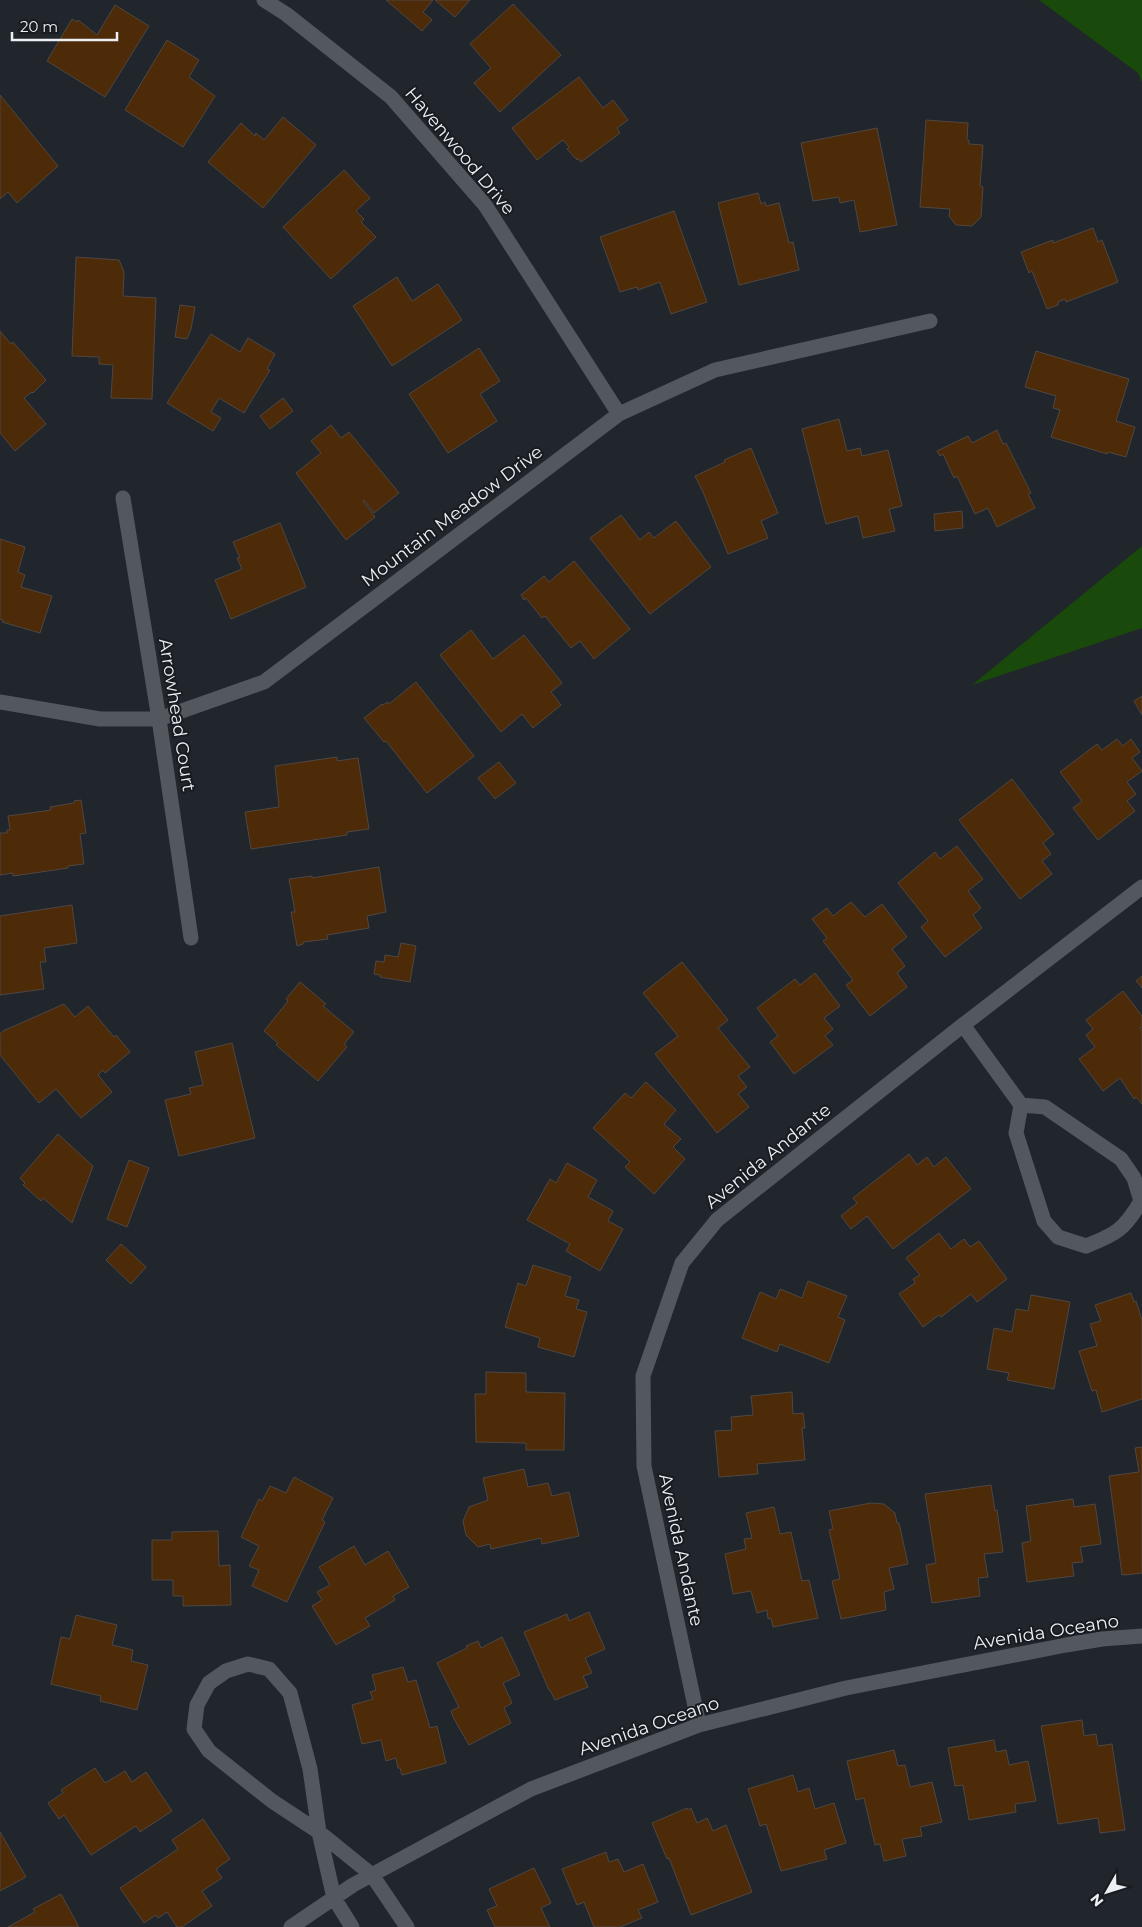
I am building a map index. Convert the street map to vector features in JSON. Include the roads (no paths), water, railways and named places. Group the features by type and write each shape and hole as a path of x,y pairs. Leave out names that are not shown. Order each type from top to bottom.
{"street":[{"name":"Havenwood Drive","path":"264,0 286,14 392,97 484,205 619,414"},
{"name":"Mountain Meadow Drive","path":"0,702 100,719 159,719 264,682 619,414 715,370 930,321"},
{"name":"Arrowhead Court","path":"123,498 159,719 191,938"},
{"name":"Avenida Andante","path":"699,1725 644,1466 643,1376 682,1262 717,1220 963,1025 1142,887"},
{"path":"963,1025 1021,1106 1016,1133 1044,1222 1058,1237 1086,1246 1114,1235 1131,1218 1141,1201 1134,1178 1121,1159 1045,1107 1021,1106"},
{"name":"Avenida Oceano","path":"291,1927 372,1875 531,1789 699,1725 846,1688 1066,1645 1102,1639 1142,1636"},
{"path":"352,1927 334,1898 320,1832 310,1770 290,1693 269,1669 248,1664 226,1671 209,1683 197,1706 194,1729 208,1752 272,1801 320,1832 372,1875 407,1927"}]}
